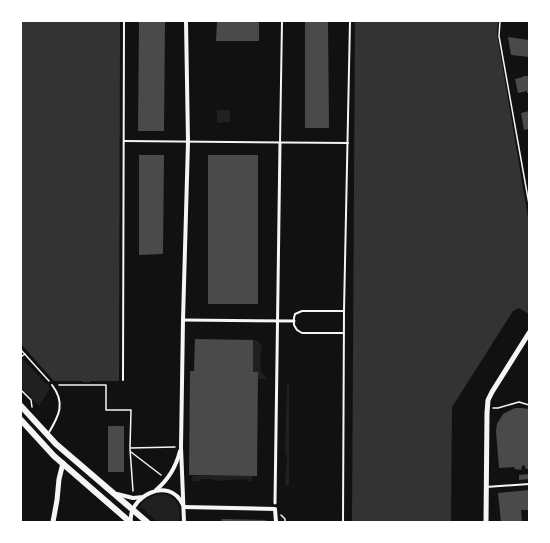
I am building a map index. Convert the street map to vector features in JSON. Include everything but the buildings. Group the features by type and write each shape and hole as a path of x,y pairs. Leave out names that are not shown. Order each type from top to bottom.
{"main road":[{"path":"21,406 47,435 148,522"},
{"path":"21,420 46,448 130,522"}],"street":[{"path":"184,522 182,447 183,320 188,142 186,21"},
{"path":"275,503 280,143"},
{"path":"183,320 294,321"},
{"path":"486,522 488,400 529,333"},
{"path":"130,522 130,516 135,505 167,479 177,461 182,447"},
{"path":"53,522 63,463"},
{"path":"154,491 162,489 171,491 178,496 184,507"},
{"path":"113,493 133,498 145,496"},
{"path":"184,507 275,509 276,522"}],"lane":[{"path":"123,380 124,21"},
{"path":"280,143 282,21"},
{"path":"343,522 344,311 350,21"},
{"path":"124,141 348,143"},
{"path":"344,311 302,310 295,314 294,321 295,329 302,334 344,333"},
{"path":"47,435 58,414 61,404 59,396 52,385"},
{"path":"486,487 529,484"}],"path":[{"path":"500,21 499,36 529,204"},
{"path":"21,350 52,385 106,385 106,410 131,410 130,448 133,493"},
{"path":"21,357 25,354"},
{"path":"21,390 30,399"},
{"path":"487,408 498,408 519,402 529,405"},
{"path":"130,448 182,447"},
{"path":"131,452 167,479"}],"shaded area":[{"path":"21,21 120,21 119,381 54,381 21,344"},
{"path":"355,21 498,21 497,34 529,223 529,314 519,308 513,311 452,407 451,522 352,522"},
{"path":"217,110 230,110 230,122 217,123"},
{"path":"253,340 258,341 262,347 260,357 261,372 267,380 258,379 258,372 253,372"},
{"path":"23,359 50,388 39,406 21,387 21,361"},
{"path":"287,384 289,384 289,486 286,485 285,482 287,458 285,451"},
{"path":"192,476 253,476 251,482 247,481 246,479 215,481 213,479 201,479 200,481 193,481"},
{"path":"155,495 168,495 172,497 178,505 180,522 158,522 141,507 144,501"}]}
